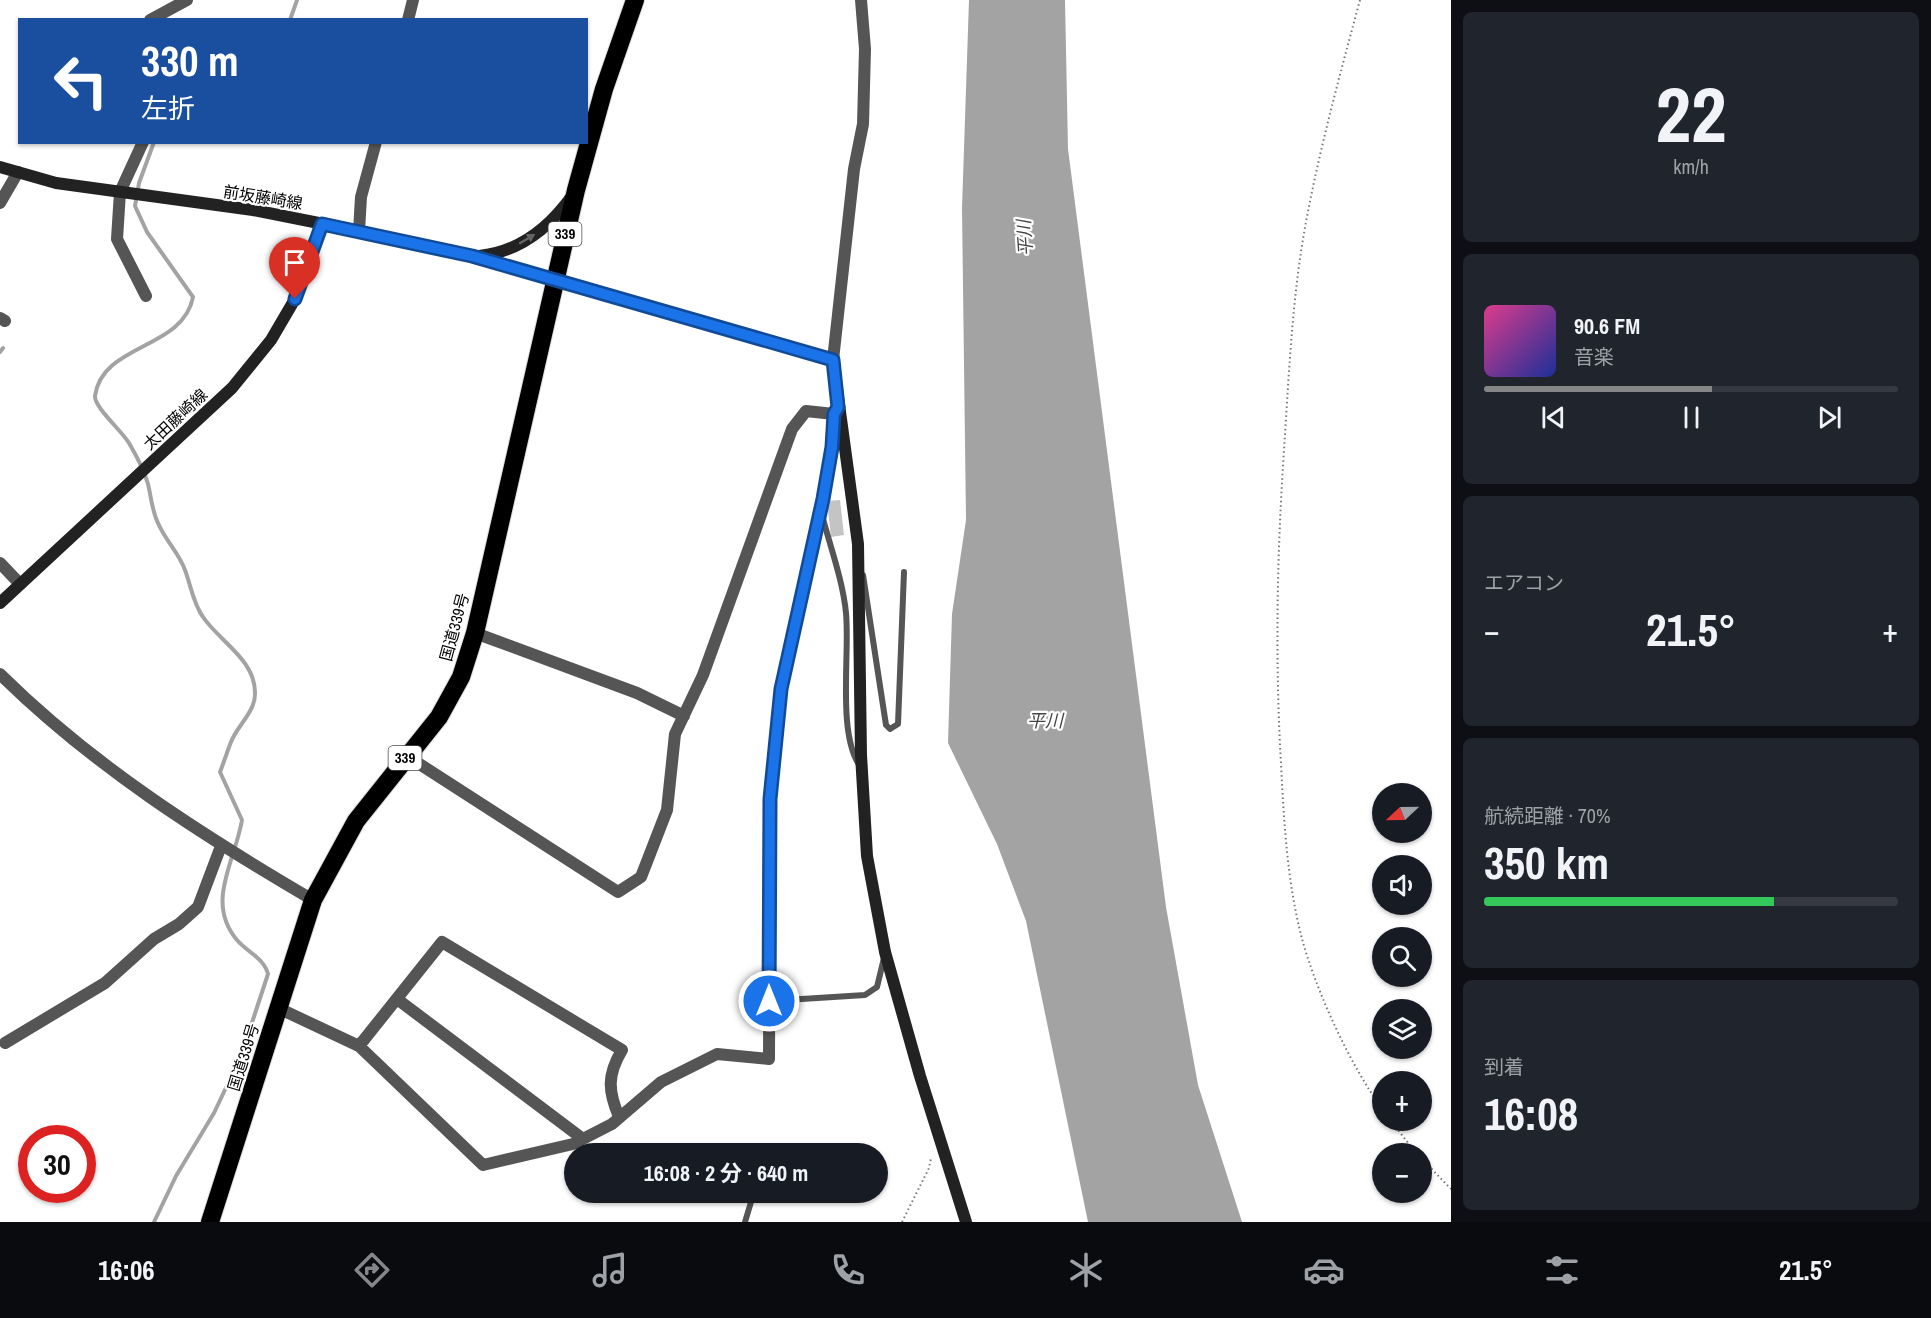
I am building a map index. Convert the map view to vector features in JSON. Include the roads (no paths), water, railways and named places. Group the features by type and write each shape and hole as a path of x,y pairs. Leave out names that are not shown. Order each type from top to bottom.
{"highway":[{"name":"国道339号","path":"210,1222 313,900 356,821 439,717 461,677 475,633 576,190 604,89 635,0"}],"main road":[{"name":"前坂藤崎線","path":"0,167 56,183 253,210 359,231 472,256 554,279"},
{"path":"472,256 505,251 525,242 550,223 576,190"},
{"name":"太田藤崎線","path":"0,603 232,388 272,340 295,299 322,224"},
{"path":"833,360 836,410 858,544 862,769 867,856 885,952 966,1222"}],"street":[{"path":"154,18 187,0"},
{"path":"408,18 413,0"},
{"path":"554,279 833,360 854,169 863,124 865,49 861,0"},
{"path":"142,144 120,192 117,239 146,296"},
{"path":"359,231 361,197 375,144"},
{"path":"0,202 18,172"},
{"path":"278,1008 359,1047 483,1165 573,1144 619,1117 661,1082 717,1054 769,1059 770,799 781,689 832,447 836,410 806,411 792,429 703,675 675,734 667,810 641,877 618,892 407,756"},
{"path":"0,563 20,584"},
{"path":"475,633 637,693 684,716"},
{"path":"0,674 58,729 221,846 313,900"},
{"path":"5,1043 105,983 154,939 179,924 198,907 221,846"},
{"path":"359,1047 442,942 622,1050 613,1066 610,1096 619,1117"},
{"path":"397,999 583,1139"}],"lane":[{"path":"820,507 846,611 847,708 852,755 862,769"},
{"path":"858,544 886,725 890,729 898,724 904,572"},
{"path":"769,1001 865,995 877,987 885,952"},
{"path":"745,1222 751,1203"}],"water":[{"name":"平川","path":"969,0 1065,0 1068,149 1166,907 1198,1085 1242,1222 1088,1222 1026,921 997,844 948,743 952,614 966,520 962,208"}],"waterway":[{"path":"291,18 297,0"},
{"path":"153,144 139,183 135,206 147,232 193,297 186,314 174,327 159,338 126,355 112,366 101,379 95,396 103,413 125,438 140,462 156,518 182,564 200,612 243,661 254,682 255,694 252,707 234,736 220,772 242,820 225,882 223,911 228,926 237,940 259,959 268,974 241,1056 214,1113 176,1176 154,1222"},
{"path":"0,352 3,348"}]}
